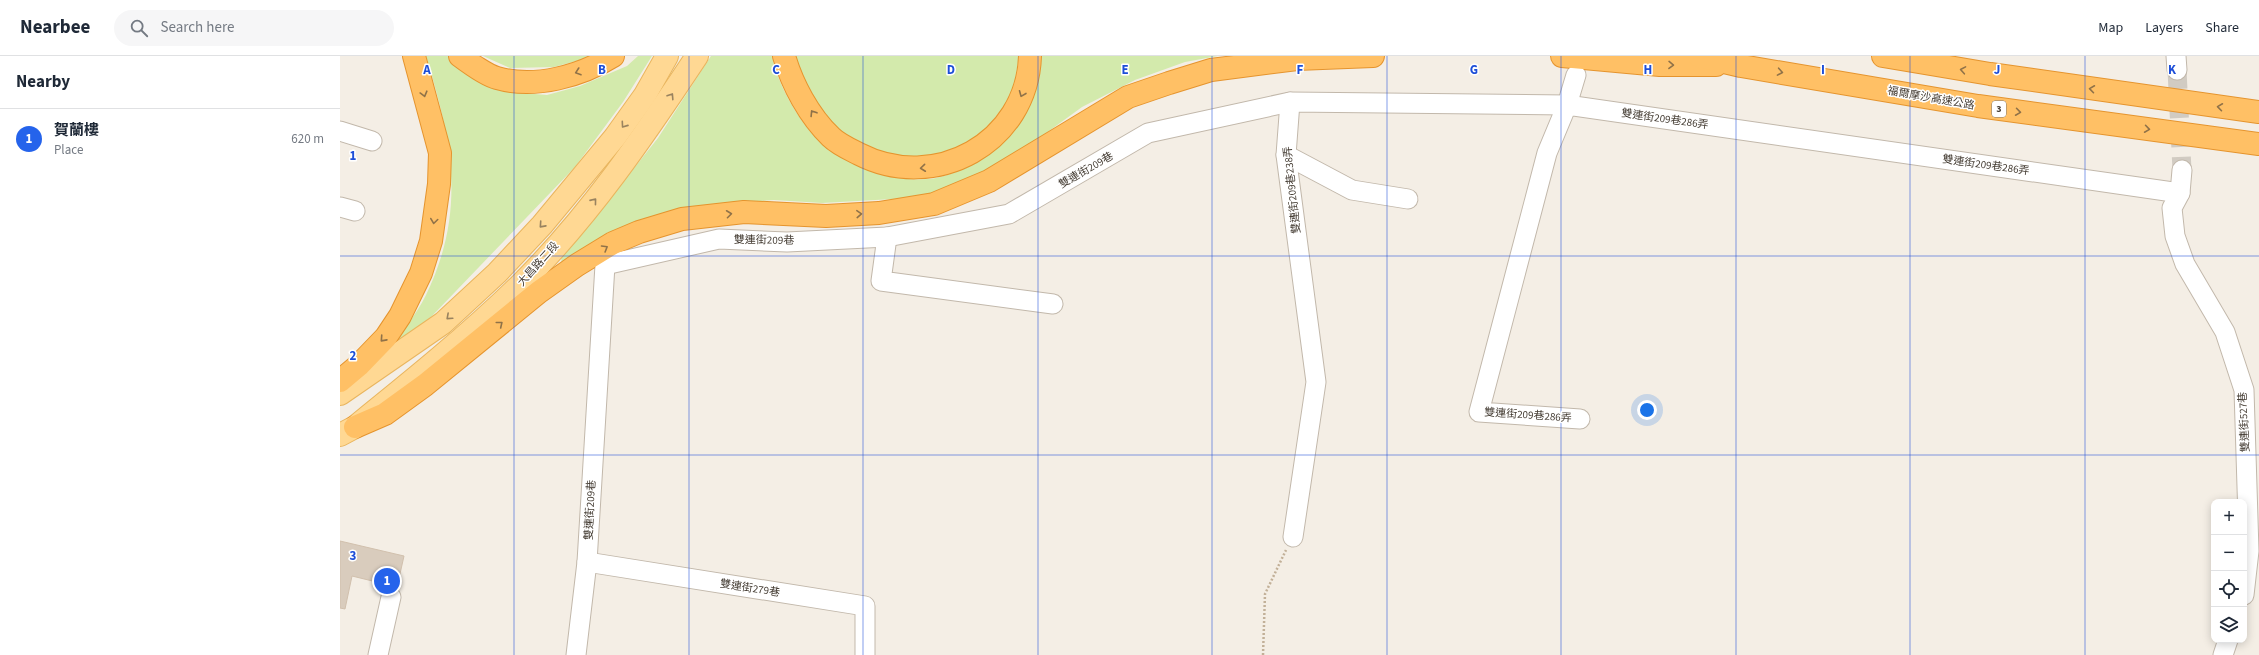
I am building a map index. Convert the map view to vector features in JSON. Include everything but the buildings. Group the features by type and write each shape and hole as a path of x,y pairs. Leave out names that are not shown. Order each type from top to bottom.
{"highway":[{"path":"340,381 359,365 390,332 421,273 431,241 439,184 440,153 414,56"},
{"path":"460,56 497,78 532,82 564,77 599,65 613,56"},
{"path":"784,56 789,74 807,105 831,137 867,158 892,166 920,169 944,165 966,155 981,147 1002,129 1015,111 1025,87 1030,56"},
{"path":"347,431 385,414 426,385 539,292 577,265 613,243 639,232 682,219 744,212 826,216 879,213 934,204 989,181 1128,97 1169,83 1211,70 1281,61 1373,56"},
{"path":"1562,56 1660,65 1741,66"},
{"name":"福爾摩沙高速公路","path":"1699,56 1741,66 1978,106 2259,144"},
{"path":"1883,56 1990,74 2259,112"}],"main road":[{"path":"340,394 443,323 497,273 542,225 616,137 645,95 667,56"},
{"name":"大昌路二段","path":"347,431 457,344 522,282 583,214 627,161 697,56"}],"street":[{"path":"1290,102 1567,105 1576,75"},
{"name":"雙連街209巷238弄","path":"1290,102 1286,155 1316,382 1293,537"},
{"name":"雙連街209巷","path":"576,655 587,562 604,265 719,239 787,242 887,237 1009,214 1148,133 1290,102"},
{"name":"雙連街209巷286弄","path":"1580,419 1479,412 1547,153 1567,105 2180,193"},
{"path":"340,131 372,141"},
{"path":"1286,155 1352,190 1408,199"},
{"name":"雙連街527巷","path":"2182,170 2180,193 2172,208 2176,236 2185,264 2226,332 2244,390 2249,551 2247,571"},
{"path":"887,237 881,281 1053,304"},
{"name":"雙連街279巷","path":"587,562 865,606 865,655"},
{"path":"378,655 391,597"},
{"path":"2223,655 2227,643"}],"path":[{"path":"1263,655 1265,594 1293,537"}],"green space":[{"path":"426,56 448,56 465,73 511,92 547,95 580,86 627,66 638,56 652,56 623,102 575,167 432,316 384,355 422,303 439,264 447,234 451,205 451,176 448,147 443,118"},
{"path":"483,56 595,56 554,67 510,68"},
{"path":"711,56 772,56 781,84 795,110 806,126 832,150 847,160 883,174 901,178 919,179 942,177 954,172 971,164 1000,145 1010,134 1023,114 1031,91 1040,56 1218,56 1185,62 1135,80 1082,107 1001,166 929,197 822,203 774,200 713,204 670,211 562,267 561,256 658,138"},
{"path":"795,56 1021,56 1019,72 1014,87 1003,108 994,120 972,139 960,146 936,156 919,159 904,158 874,151 847,136 835,126 821,109 804,79"}],"tunnel":[{"path":"2177,70 2182,170"}],"place":[{"name":"賀蘭樓","path":"387,581"}]}
